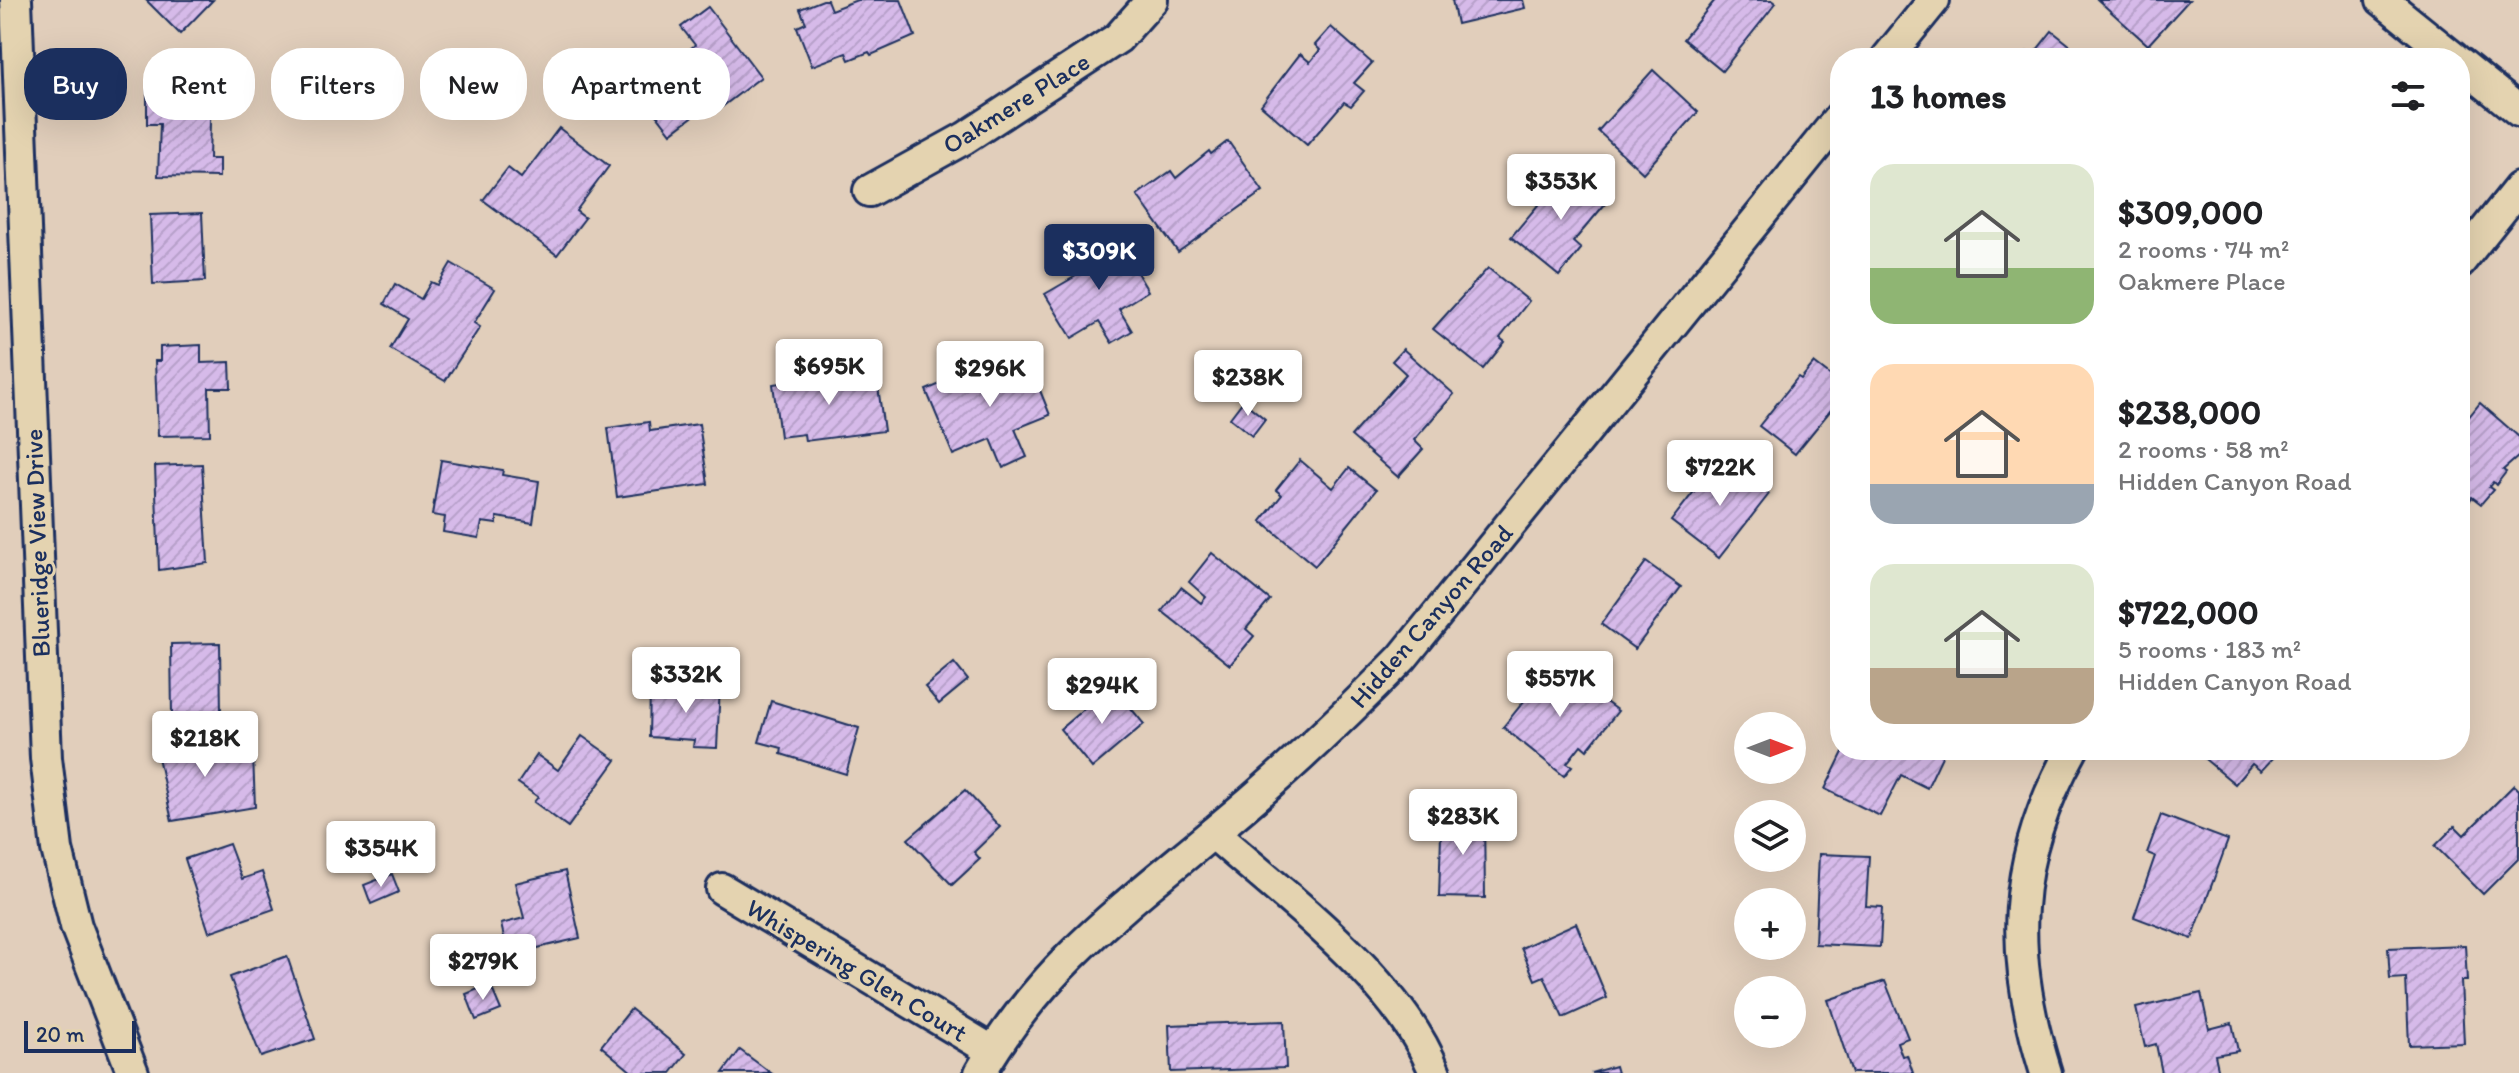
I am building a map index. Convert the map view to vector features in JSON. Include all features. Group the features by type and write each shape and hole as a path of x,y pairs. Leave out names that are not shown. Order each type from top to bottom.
{"street":[{"name":"Blueridge View Drive","path":"16,0 46,758 57,849 76,926 133,1073"},
{"name":"Oakmere Place","path":"869,191 965,138 1118,38 1152,0"},
{"path":"1895,48 1934,0"},
{"path":"2382,0 2442,48"},
{"path":"2470,71 2519,111"},
{"name":"Hidden Canyon Road","path":"986,1062 1047,978 1121,906 1322,740 1402,658 1830,129"},
{"path":"2470,249 2519,188"},
{"path":"2046,1073 2022,986 2022,904 2031,849 2044,807 2067,760"},
{"path":"1213,833 1374,978 1421,1045 1435,1073"},
{"name":"Whispering Glen Court","path":"722,889 986,1062"}],"building":[{"path":"146,0 213,0 180,34"},
{"path":"827,0 831,10 857,0 901,0 915,36 871,55 869,52 849,60 846,53 812,66 797,27 806,23 800,9"},
{"path":"1452,0 1523,0 1525,8 1457,24"},
{"path":"1715,0 1772,0 1776,3 1722,71 1683,39"},
{"path":"2098,0 2189,0 2148,45"},
{"path":"708,7 761,77 730,101 730,48 691,48 695,45 681,27"},
{"path":"1331,27 1372,63 1354,83 1364,91 1351,106 1344,102 1307,145 1261,105 1300,54 1310,62 1320,50 1315,45"},
{"path":"2052,31 2073,48 2038,48"},
{"path":"1653,70 1698,112 1643,173 1598,131"},
{"path":"147,120 210,120 209,159 219,159 219,177 158,176 160,124 147,124"},
{"path":"661,120 688,120 671,133"},
{"path":"559,128 609,166 576,211 585,218 557,255 483,200 508,168 521,178"},
{"path":"1228,141 1263,191 1178,252 1137,195 1171,171 1176,178 1209,151 1211,154"},
{"path":"1581,172 1611,197 1573,242 1581,249 1559,276 1511,237 1560,179 1569,186"},
{"path":"202,213 205,281 153,284 150,215"},
{"path":"1114,234 1148,291 1119,309 1132,331 1112,343 1099,322 1072,338 1045,294 1088,269 1079,255"},
{"path":"451,263 495,289 474,323 480,327 445,381 390,349 408,319 384,304 395,284 421,299 431,282 438,285"},
{"path":"1488,268 1529,301 1500,338 1505,342 1483,369 1433,329"},
{"path":"201,345 201,363 230,362 231,388 209,388 210,435 158,436 155,361 160,361 160,347"},
{"path":"1403,349 1454,394 1414,440 1423,449 1398,477 1351,436 1406,374 1392,361"},
{"path":"1026,356 1050,415 1015,429 1027,457 1003,468 991,439 953,455 926,390 966,373 969,381 985,374 983,370"},
{"path":"1814,363 1830,375 1830,411 1795,454 1759,426 1798,377 1801,379"},
{"path":"876,371 884,431 805,441 804,434 780,437 773,384"},
{"path":"1243,401 1265,419 1252,436 1230,418"},
{"path":"2480,403 2519,437 2519,456 2503,470 2506,472 2496,485 2493,482 2489,487 2493,490 2481,504 2472,497 2470,500 2470,416"},
{"path":"649,422 650,431 699,424 708,484 617,497 608,428"},
{"path":"1721,457 1769,494 1719,558 1671,521"},
{"path":"441,460 503,470 502,475 539,481 533,523 497,517 497,524 482,522 479,538 443,532 445,517 432,515"},
{"path":"1300,460 1333,488 1349,468 1376,490 1315,566 1261,521 1282,495 1276,490"},
{"path":"202,464 208,563 159,570 155,466"},
{"path":"1212,553 1270,600 1246,629 1254,636 1230,665 1162,611 1181,587 1201,603 1206,597 1189,582"},
{"path":"1646,562 1681,587 1635,649 1601,624"},
{"path":"220,643 221,714 172,715 171,644"},
{"path":"954,663 968,680 939,704 925,687"},
{"path":"1554,664 1618,711 1587,750 1581,745 1567,763 1572,766 1564,776 1503,727"},
{"path":"699,685 720,686 717,748 693,747 694,740 649,737 650,688 699,691"},
{"path":"1112,685 1144,724 1092,768 1060,729"},
{"path":"771,701 859,728 846,774 781,754 782,748 759,742"},
{"path":"582,736 616,760 568,827 534,802 538,797 518,783 537,755 558,770"},
{"path":"222,737 227,759 253,755 255,807 172,821 156,748"},
{"path":"1839,760 1940,760 1927,788 1901,775 1880,816 1825,789"},
{"path":"2206,760 2271,760 2261,771 2252,764 2235,784"},
{"path":"2514,785 2519,790 2519,858 2483,894 2435,846 2455,826 2464,835"},
{"path":"965,790 1000,827 974,852 980,859 952,885 908,839"},
{"path":"1446,813 1484,814 1485,898 1439,897 1441,835 1445,835"},
{"path":"2161,815 2228,840 2192,939 2134,917 2155,856 2147,853"},
{"path":"229,844 242,879 262,872 274,909 209,932 185,859"},
{"path":"1819,854 1869,856 1866,906 1882,907 1880,947 1815,944"},
{"path":"565,871 580,938 508,955 501,924 524,918 515,883"},
{"path":"392,874 399,892 371,904 364,885"},
{"path":"1576,923 1607,998 1563,1018 1544,976 1535,980 1521,948"},
{"path":"2465,945 2467,981 2461,981 2464,1043 2409,1045 2406,978 2390,979 2388,948"},
{"path":"287,956 315,1039 261,1057 230,977"},
{"path":"1885,981 1908,1038 1897,1042 1902,1056 1907,1055 1913,1073 1852,1073 1828,1000"},
{"path":"490,984 501,1010 476,1020 466,994"},
{"path":"2201,993 2209,1029 2232,1023 2238,1051 2215,1055 2219,1073 2162,1073 2156,1044 2145,1047 2136,1008"},
{"path":"631,1009 686,1054 671,1073 633,1073 601,1046"},
{"path":"1284,1021 1286,1068 1171,1072 1169,1025"},
{"path":"740,1050 771,1073 723,1073"},
{"path":"1615,1066 1617,1073 1591,1073"}]}
